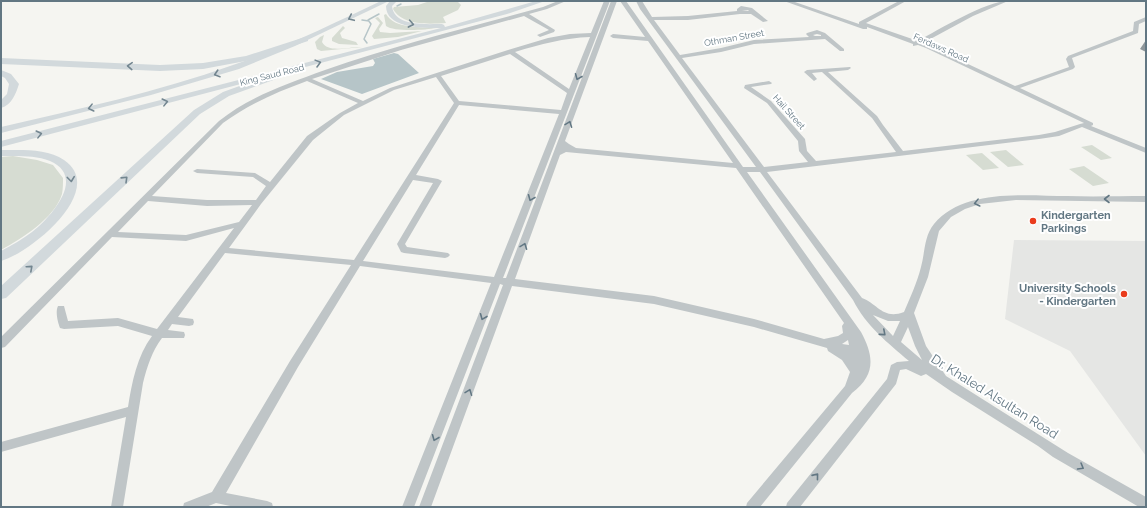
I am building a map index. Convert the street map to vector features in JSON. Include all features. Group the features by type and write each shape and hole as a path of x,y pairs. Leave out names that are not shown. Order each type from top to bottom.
{"highway":[{"path":"1,61 160,68 203,66 248,58 305,39"},
{"path":"1,294 197,112 226,94 298,68"},
{"path":"1,73 8,76 14,84 10,95 1,105"},
{"path":"1,153 23,153 43,156 60,163 70,172 72,185 68,200 53,218 29,240 1,257"}],"main road":[{"name":"King Saud Road","path":"1,130 120,101 203,78 262,58 386,1"},
{"path":"394,1 389,6 393,16 400,21 414,24 445,25 486,18"},
{"name":"King Saud Road","path":"1,144 298,68 486,18 542,1"}],"street":[{"path":"1,344 144,198 231,113 256,98 367,57 525,14 563,1"},
{"path":"425,507 592,64 607,1"},
{"path":"408,507 571,93 584,63 598,37 616,10 614,1"},
{"path":"622,1 840,312 859,335 863,345 866,360 865,370 859,380 848,390 752,507"},
{"path":"639,1 650,19 857,298 879,316 897,318 908,314"},
{"name":"Ferdaws Road","path":"787,1 916,44 1082,125 1146,151"},
{"path":"850,23 895,1"},
{"path":"904,1 861,23 916,44 1016,88 1096,126 1146,145"},
{"path":"916,44 1004,1"},
{"path":"650,19 688,18 740,12 739,10 743,8 751,10 765,22"},
{"path":"616,10 630,12"},
{"path":"525,14 552,30 540,35"},
{"path":"1016,88 1071,68 1070,57 1136,32 1136,24 1146,19"},
{"path":"603,31 606,34 613,36"},
{"name":"Othman Street","path":"678,57 721,50 754,42 816,38 810,36 809,33 819,32 842,50"},
{"path":"117,507 137,383 141,369 152,344 241,224 310,138 342,114 363,102 392,89 510,51 558,37 613,36 649,39"},
{"path":"721,50 726,58"},
{"path":"510,51 571,93"},
{"path":"584,63 592,64"},
{"path":"814,79 807,72 848,68"},
{"path":"824,71 875,117 880,126 901,153"},
{"path":"437,75 457,103 564,112"},
{"path":"307,79 363,102"},
{"name":"Hail Street","path":"768,83 747,86 749,90 759,94 769,102 802,141 803,151 814,164"},
{"path":"216,497 294,364 457,103"},
{"path":"557,154 564,150 575,150 762,170 1048,136 1082,125"},
{"path":"562,141 566,146 575,150"},
{"path":"196,171 255,175 271,186"},
{"path":"411,177 438,181 401,244 404,250 445,255"},
{"path":"144,198 207,203 258,202"},
{"path":"895,343 916,299 926,267 932,237 937,226 952,212 990,200 1001,199 1146,199"},
{"path":"109,234 186,238 241,224"},
{"path":"222,250 357,263 654,300 754,322 818,342 856,350 861,353 866,360"},
{"name":"Dr. Khaled Alsultan Road","path":"857,298 863,310 873,323 935,376 1033,435 1062,456"},
{"path":"61,309 64,325 118,322 159,334 180,335"},
{"path":"840,312 852,335 856,350 856,373 848,390"},
{"path":"908,314 916,339 926,357 940,375 968,397"},
{"path":"169,320 189,322"},
{"path":"818,342 835,341 844,338 848,334 847,326"},
{"path":"818,342 842,354 852,365 856,373"},
{"name":"Dr. Khaled Alsultan Road","path":"792,507 892,381 895,368 902,364 918,369 948,392 1146,504"},
{"path":"1,447 133,410"},
{"path":"189,507 216,497 267,507"}],"shaded area":[{"path":"430,1 457,1 461,5 458,10 443,17 446,23 432,24 410,21 397,15 393,9 394,7 418,5"},
{"path":"386,14 390,19 402,25 436,28 410,30 390,28 386,26 384,15"},
{"path":"378,17 383,23 379,29 380,32 390,33 422,31 398,37 374,39 372,36 380,23 375,18"},
{"path":"343,26 345,28 340,33 342,38 356,42 358,45 339,44 332,41 332,38"},
{"path":"324,35 322,42 329,48 340,49 362,47 321,51 317,49 315,42"},
{"path":"394,53 398,54 419,73 362,94 321,79 337,72 373,66 375,63 373,59"},
{"path":"1092,145 1112,158 1101,160 1081,147"},
{"path":"1006,150 1024,165 1008,167 990,152"},
{"path":"982,153 999,168 983,170 966,155"},
{"path":"13,156 37,160 53,165 63,178 62,194 58,203 45,219 27,234 1,250 1,157"},
{"path":"1084,166 1109,183 1093,186 1069,169"},
{"path":"1014,240 1146,241 1146,456 1070,351 1005,319"}],"waterway":[{"path":"397,6 401,4"},
{"path":"369,21 368,20 379,14"},
{"path":"362,20 369,21"},
{"path":"367,43 364,39 371,24 369,21"}],"place":[{"name":"Kindergarten Parkings","path":"1033,221"},
{"name":"University Schools - Kindergarten","path":"1124,294"}]}
